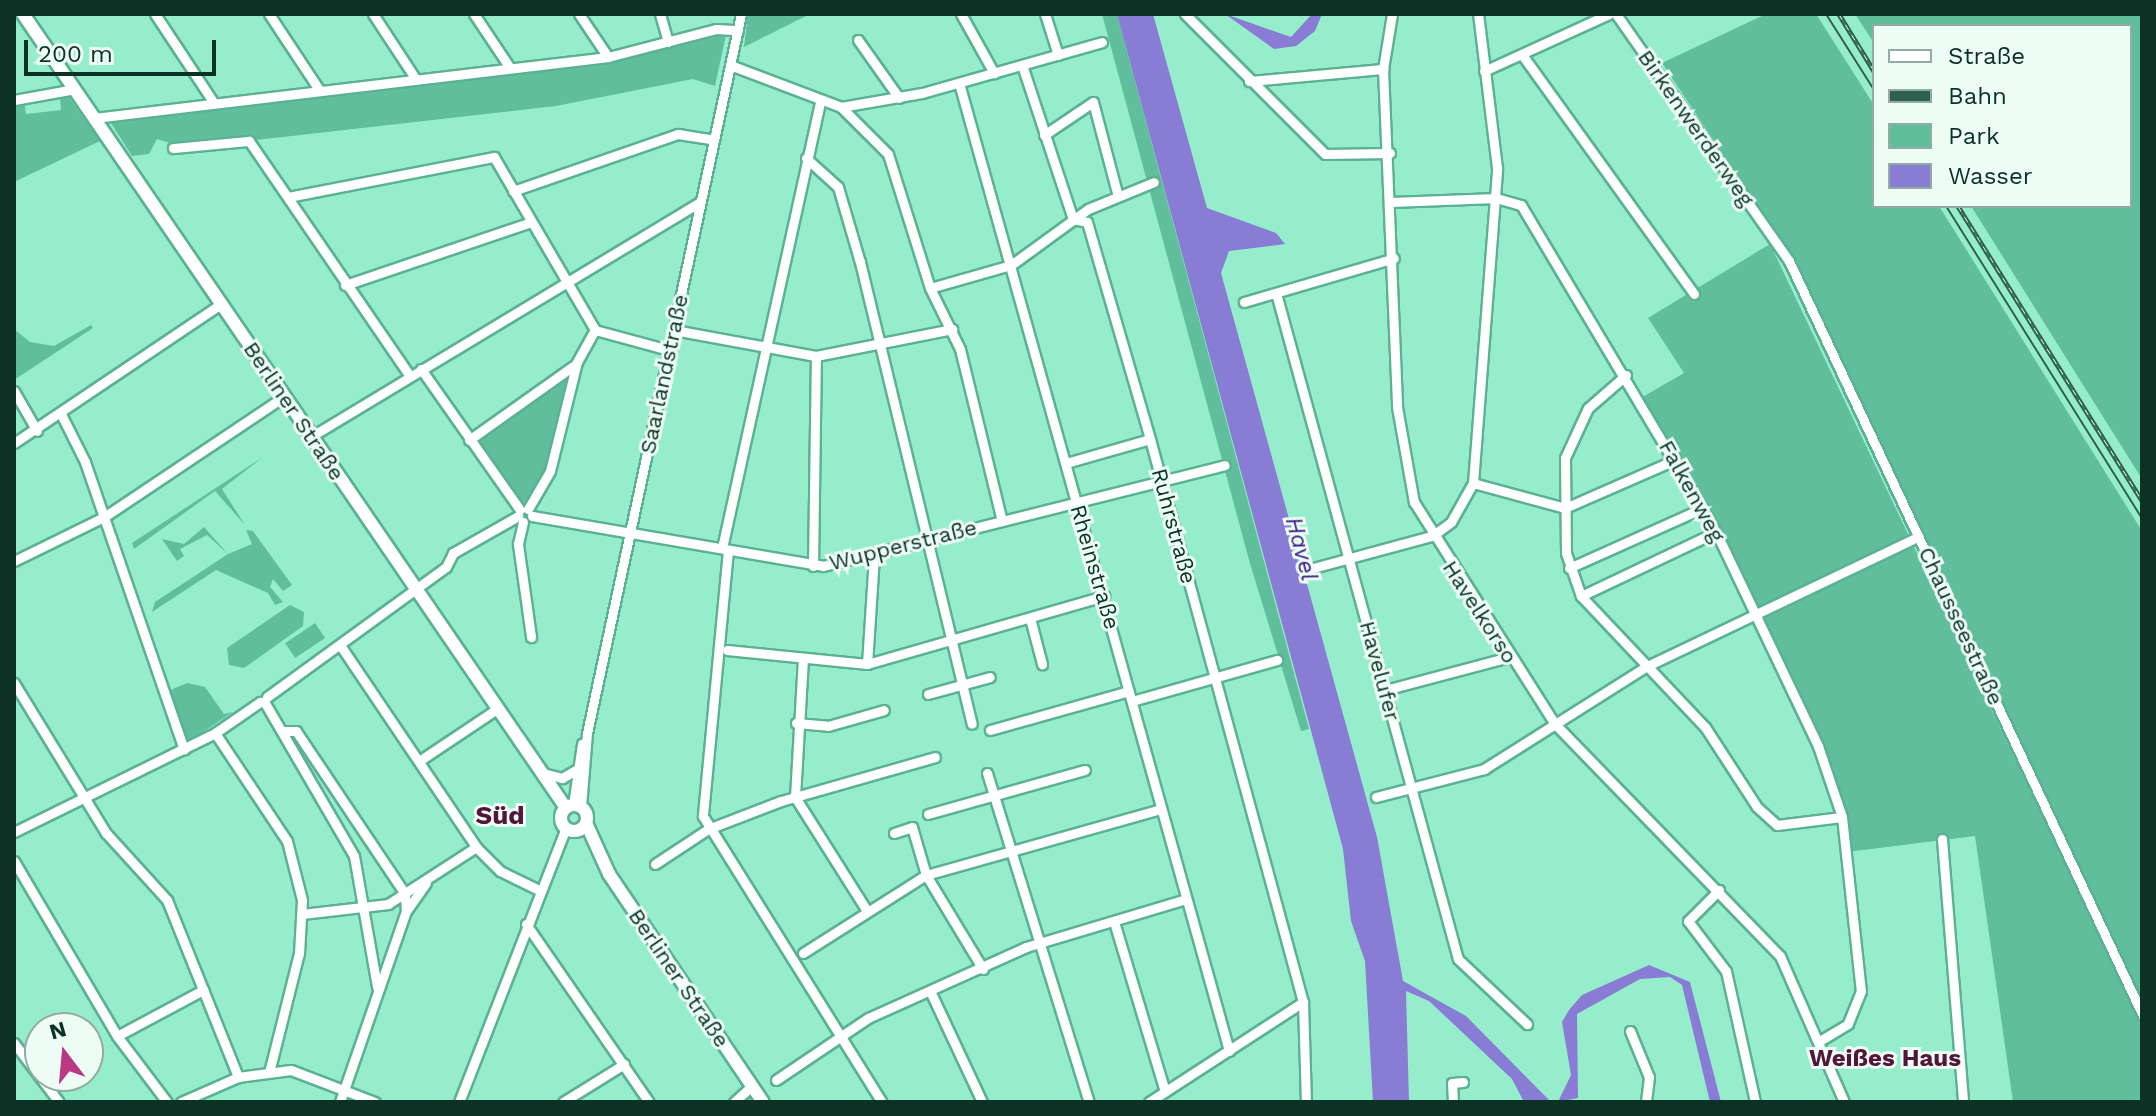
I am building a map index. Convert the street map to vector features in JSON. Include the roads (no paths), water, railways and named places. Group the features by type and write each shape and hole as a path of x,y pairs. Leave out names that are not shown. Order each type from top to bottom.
{"main road":[{"name":"Berliner Straße","path":"23,14 540,772 573,807 577,827 597,852 763,1102"},
{"path":"573,807 577,827"}],"street":[{"path":"155,14 212,100"},
{"path":"269,14 318,88"},
{"path":"373,14 415,78"},
{"path":"474,14 510,68"},
{"path":"579,14 608,57"},
{"path":"660,14 668,42"},
{"name":"Saarlandstraße","path":"573,807 741,14"},
{"path":"961,14 994,73"},
{"path":"1045,14 1058,55"},
{"path":"1185,14 1325,154 1390,153"},
{"name":"Havelkorso","path":"1392,14 1383,69 1390,153 1397,407 1414,502 1432,536 1555,724 1780,956 1821,1040 1844,1102"},
{"path":"1313,568 1432,536 1451,522 1473,483 1496,198 1478,14"},
{"path":"1484,71 1523,56 1609,14"},
{"name":"Birkenwerderweg","path":"1616,14 1776,241"},
{"path":"94,118 212,100 608,57 668,42 738,30"},
{"path":"858,40 899,98"},
{"path":"730,65 841,107 899,98 1102,42"},
{"path":"1523,56 1694,294"},
{"name":"Ruhrstraße","path":"1022,65 1073,219 1087,222 1150,439 1303,1002 1306,1102"},
{"path":"1249,81 1383,69"},
{"name":"Rheinstraße","path":"959,83 1229,1051"},
{"path":"14,100 75,89"},
{"path":"820,101 765,348 725,549 704,774 708,829 842,1033 882,1102"},
{"path":"1044,135 1093,102 1117,193"},
{"path":"841,107 888,154 930,288 952,329 1002,521"},
{"path":"513,191 678,134 714,140"},
{"path":"173,148 249,141 410,376"},
{"path":"288,197 494,157 595,330 669,350"},
{"path":"806,158 838,187 880,346 922,540 972,724"},
{"path":"930,288 1011,265 1073,219 1117,193 1154,182"},
{"path":"1391,202 1496,198"},
{"name":"Falkenweg","path":"1496,198 1521,205 1534,219 1703,508 1757,614 1842,817 1861,991 1848,1024 1821,1040"},
{"path":"312,436 564,279 699,203"},
{"path":"345,285 531,222"},
{"name":"Chausseestraße","path":"1776,241 1919,536 2142,1014"},
{"path":"1244,302 1394,258"},
{"name":"Havelufer","path":"1276,293 1458,959 1527,1024"},
{"path":"14,443 62,416 222,303"},
{"path":"674,330 816,356 880,346 952,329"},
{"path":"531,637 518,544 524,514 550,471 577,362 595,330"},
{"path":"813,566 816,356"},
{"path":"469,440 551,388 577,362"},
{"path":"421,369 524,514"},
{"path":"1626,375 1604,389 1574,430 1565,458 1569,568 1581,596 1705,727 1777,825 1842,817"},
{"path":"14,391 37,431"},
{"path":"14,561 104,517 285,396"},
{"path":"62,416 104,517 184,749"},
{"path":"1066,463 1150,439"},
{"path":"1473,483 1565,508 1675,460"},
{"name":"Wupperstraße","path":"524,514 631,530 813,566 874,556 922,540 1078,505 1224,465"},
{"path":"1569,568 1703,508"},
{"path":"14,832 215,733 416,590 446,567 453,553 524,514"},
{"path":"1581,596 1716,532"},
{"path":"1376,797 1484,769 1647,666 1919,536"},
{"path":"867,664 874,556"},
{"path":"727,650 867,664 1104,596"},
{"path":"1030,618 1042,664"},
{"path":"340,645 476,847 500,871 539,890"},
{"path":"1385,690 1509,657"},
{"path":"803,658 796,723 795,797 867,911"},
{"path":"990,730 1277,660"},
{"path":"928,694 990,677"},
{"path":"14,683 84,797 167,900 238,1077"},
{"path":"264,700 283,731 282,741 348,842 365,908 377,995"},
{"path":"419,761 497,709"},
{"path":"796,723 828,726 884,710"},
{"path":"283,731 296,731 405,894 406,911"},
{"path":"215,733 287,841 302,914 269,1072"},
{"name":"Saarlandstraße","path":"573,807 576,770 587,733"},
{"path":"655,864 708,829 795,797 935,757"},
{"path":"540,772 555,779 576,770"},
{"path":"928,814 1085,770"},
{"path":"987,773 1045,946 1089,1102"},
{"path":"803,953 926,875 1161,809"},
{"path":"459,1102 539,890 577,827"},
{"path":"894,833 912,827 926,875 983,969"},
{"path":"1942,839 1963,1102"},
{"path":"302,914 365,908 405,894 476,847"},
{"path":"14,861 117,1036 167,1102"},
{"path":"340,1102 406,911 428,881"},
{"path":"1719,890 1688,921 1726,971 1755,1102"},
{"path":"776,1080 842,1033 983,969 1186,899"},
{"path":"526,924 649,1102"},
{"path":"1115,925 1165,1092"},
{"path":"117,1036 203,990"},
{"path":"931,993 982,1102"},
{"path":"1149,1102 1303,1002"},
{"path":"1630,1031 1649,1077 1646,1102"},
{"path":"14,1043 59,1102"},
{"path":"563,1102 624,1064"},
{"path":"181,1102 238,1077 291,1070 375,1102"},
{"path":"1453,1102 1452,1083 1463,1082"},
{"path":"734,1102 752,1086"}],"water":[{"path":"1117,14 1153,14 1207,208 1276,233 1285,244 1229,251 1221,273 1377,837 1403,981 1466,1016 1551,1102 1524,1102 1512,1079 1429,1001 1406,991 1409,1102 1373,1102 1365,961 1351,921 1343,849"},
{"path":"1225,14 1291,37 1312,14 1322,14 1315,31 1296,46 1274,49"},
{"path":"1649,965 1690,982 1721,1102 1710,1102 1682,985 1670,977 1640,979 1577,1014 1578,1098 1558,1102 1571,1075 1562,1022 1569,1010 1582,995"}],"tram line":[{"path":"1826,14 1872,87"},
{"path":"1947,208 2142,519"}],"railway":[{"path":"1839,14 1872,68"},
{"path":"1959,208 2142,500"}],"district":[{"name":"Süd","path":"500,816"},
{"name":"Weißes Haus","path":"1885,1059"}],"water label":[{"name":"Havel","path":"1301,549"}]}
